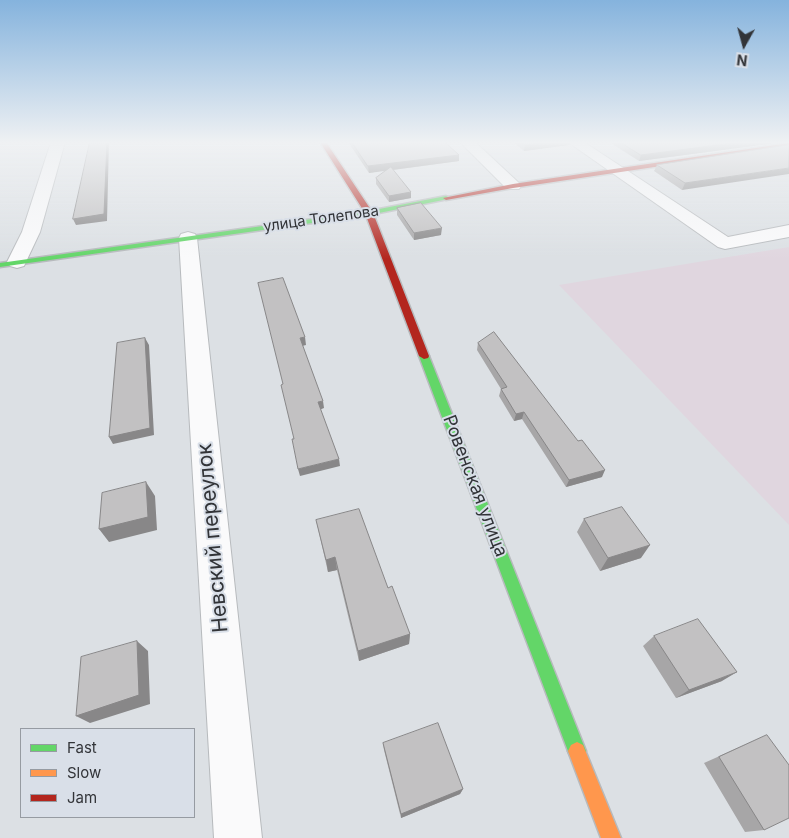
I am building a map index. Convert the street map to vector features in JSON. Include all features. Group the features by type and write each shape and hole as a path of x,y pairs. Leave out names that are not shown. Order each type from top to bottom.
{"street":[{"path":"8,263 31,232 46,181"},
{"name":"Ровенская улица","path":"348,181 369,213 611,838"},
{"path":"508,181 513,186"},
{"name":"улица Толепова","path":"8,263 369,213 513,186 550,181"},
{"path":"633,181 725,243 789,231"},
{"name":"Невский переулок","path":"188,238 238,838"}],"shaded area":[{"path":"789,247 789,525 559,285"}],"building":[{"path":"81,181 105,181 104,214 73,219"},
{"path":"378,181 402,181 411,192 389,196"},
{"path":"421,203 442,228 414,233 397,208"},
{"path":"283,278 305,337 300,338 323,401 318,402 339,459 298,469 292,439 294,439 281,385 283,384 258,283"},
{"path":"494,332 578,441 582,440 605,470 569,480 524,412 516,414 501,389 507,387 478,343"},
{"path":"145,338 150,428 109,437 117,343"},
{"path":"146,482 148,517 99,529 102,493"},
{"path":"622,507 650,545 608,558 584,519"},
{"path":"359,509 388,588 392,586 410,634 358,651 335,557 326,560 316,520"},
{"path":"698,619 737,672 689,690 654,636"},
{"path":"137,641 139,695 76,716 81,657"},
{"path":"438,723 463,789 401,814 383,743"},
{"path":"767,735 789,765 789,818 764,830 719,757"}],"traffic: fast":[{"path":"0,265 369,213 446,198"},
{"path":"424,356 577,751"}],"traffic: slow":[{"path":"577,751 611,838"}],"traffic: jam":[{"path":"348,181 369,213 424,356"},
{"path":"446,198 546,181"}]}
